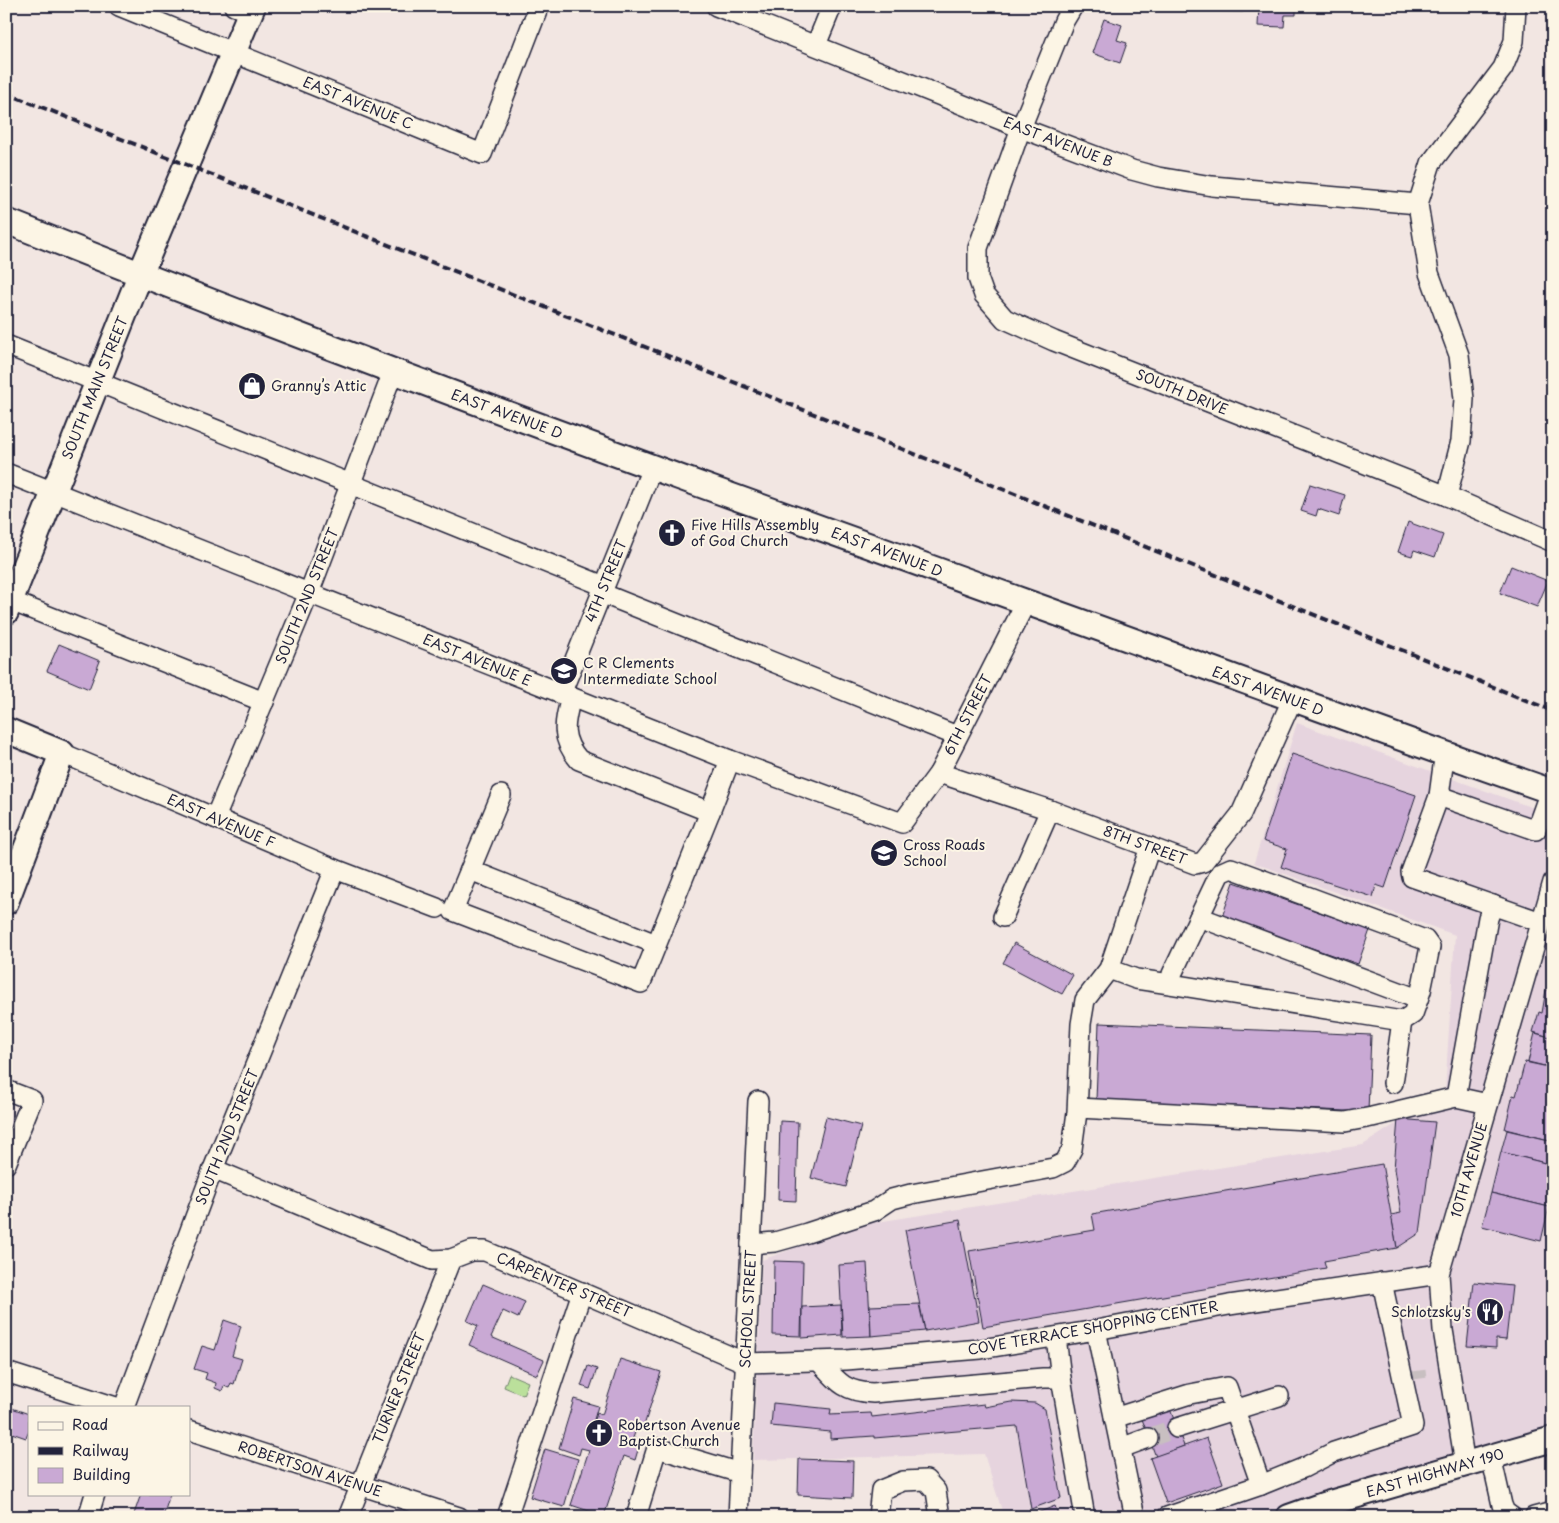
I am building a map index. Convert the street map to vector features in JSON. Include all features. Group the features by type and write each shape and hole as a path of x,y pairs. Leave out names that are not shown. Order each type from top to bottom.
{"main road":[{"name":"SOUTH MAIN STREET","path":"8,604 140,275 233,53 246,8"},
{"name":"EAST AVENUE D","path":"6,221 140,275 393,372 652,468 1292,700 1551,791"},
{"name":"EAST AVENUE F","path":"6,730 62,753"},
{"path":"6,902 62,753"},
{"name":"EAST HIGHWAY 190","path":"1289,1517 1553,1439"}],"street":[{"name":"EAST AVENUE C","path":"119,6 482,154 539,6"},
{"name":"EAST AVENUE B","path":"716,6 1132,170 1158,177 1212,186 1418,204"},
{"path":"816,45 832,6"},
{"name":"SOUTH DRIVE","path":"1073,6 1064,21 978,248 978,278 984,295 1005,319 1054,341 1447,496 1553,542"},
{"path":"1447,496 1461,441 1464,399 1459,355 1429,273 1418,204 1432,163 1503,68 1514,41 1516,6"},
{"path":"6,345 351,484 957,736"},
{"name":"SOUTH 2ND STREET","path":"215,818 309,593 393,372"},
{"name":"4TH STREET","path":"652,468 603,590 566,696 564,731 571,751 579,760 710,812"},
{"name":"EAST AVENUE E","path":"6,473 566,696 730,760 902,823"},
{"name":"6TH STREET","path":"902,823 939,772 1026,602"},
{"path":"8,604 264,702"},
{"name":"8TH STREET","path":"939,772 1050,810 1195,864 1203,862 1241,814 1292,700"},
{"name":"EAST AVENUE F","path":"62,753 335,869 438,908"},
{"path":"1446,755 1439,796 1411,872 1412,877 1541,922"},
{"path":"501,795 453,911 641,983 730,760"},
{"path":"1439,796 1536,830 1551,791"},
{"path":"1003,917 1050,810"},
{"path":"751,1244 775,1242 815,1230 874,1211 892,1199 911,1194 1052,1168 1065,1162 1072,1149 1078,1108 1081,1024 1085,1000 1109,969 1150,847"},
{"path":"1109,969 1136,979 1402,1021 1413,1014 1430,947 1425,940 1232,868 1220,873 1172,974 1170,984"},
{"name":"SOUTH 2ND STREET","path":"124,1406 213,1169 335,869"},
{"path":"470,870 656,944"},
{"name":"10TH AVENUE","path":"1465,1464 1443,1330 1439,1274 1553,882"},
{"path":"1456,1097 1488,918 1493,906"},
{"path":"1199,917 1418,999"},
{"path":"1393,1083 1402,1021"},
{"path":"6,1090 32,1100 12,1134 6,1164"},
{"path":"1078,1108 1345,1122 1456,1097 1488,1104"},
{"name":"SCHOOL STREET","path":"738,1517 758,1101"},
{"name":"CARPENTER STREET","path":"213,1169 432,1260 451,1259 472,1251 485,1251 746,1363"},
{"name":"TURNER STREET","path":"348,1517 451,1259"},
{"name":"COVE TERRACE SHOPPING CENTER","path":"746,1363 846,1360 982,1349 1229,1305 1439,1274"},
{"path":"1382,1282 1411,1417"},
{"path":"507,1517 582,1292"},
{"path":"1096,1330 1135,1517"},
{"path":"1056,1337 1061,1378 1086,1517"},
{"path":"1167,1517 1260,1485 1302,1468 1411,1417 1417,1396 1416,1375 1398,1357"},
{"path":"819,1361 840,1384 858,1392 873,1393 1061,1378"},
{"path":"6,1372 113,1406"},
{"path":"1114,1418 1190,1394 1228,1387 1260,1485"},
{"path":"1177,1428 1279,1396"},
{"name":"ROBERTSON AVENUE","path":"190,1430 459,1517"},
{"path":"1121,1448 1148,1438"},
{"path":"636,1517 657,1448 740,1473"},
{"path":"1491,1456 1502,1505 1507,1515"},
{"path":"878,1517 881,1490 903,1481 926,1480 936,1491 940,1517"},
{"path":"88,1517 94,1496"},
{"path":"1534,1517 1553,1512"}],"shaded area":[{"path":"1297,723 1553,815 1553,1428 1258,1517 1004,1517 984,1454 753,1460 762,1260 858,1225 1363,1145 1445,1092 1455,935 1254,863"}],"green space":[{"path":"509,1374 528,1382 523,1395 504,1387"}],"building":[{"path":"1201,6 1243,6 1243,12 1201,11"},
{"path":"1259,6 1296,6 1296,15 1285,15 1284,27 1258,26"},
{"path":"1104,19 1122,25 1117,40 1127,43 1120,63 1092,53"},
{"path":"1310,484 1345,495 1339,516 1318,509 1316,516 1301,511"},
{"path":"1408,522 1443,535 1435,557 1414,550 1412,556 1398,552"},
{"path":"1511,566 1548,581 1537,607 1500,593"},
{"path":"59,644 100,661 89,689 47,671"},
{"path":"1292,754 1416,795 1385,888 1376,885 1373,897 1281,867 1287,849 1263,841"},
{"path":"1234,882 1370,930 1358,964 1222,917"},
{"path":"1014,943 1073,975 1062,994 1003,963"},
{"path":"1553,974 1553,1038 1533,1032 1539,1012 1542,1013 1546,990 1549,990"},
{"path":"1099,1023 1371,1035 1368,1112 1096,1100"},
{"path":"1535,1033 1553,1038 1553,1068 1528,1062"},
{"path":"1525,1062 1553,1068 1553,1141 1505,1129 1513,1095 1516,1096"},
{"path":"826,1117 861,1126 846,1187 811,1178"},
{"path":"1398,1119 1435,1122 1420,1233 1397,1248 1391,1215 1401,1213 1394,1169"},
{"path":"780,1121 798,1122 796,1201 778,1200"},
{"path":"1507,1130 1553,1141 1553,1165 1501,1152"},
{"path":"1501,1152 1553,1165 1553,1194 1549,1207 1491,1193"},
{"path":"1382,1164 1397,1248 1324,1261 1326,1268 983,1327 969,1251 1095,1230 1092,1214"},
{"path":"1491,1193 1549,1207 1541,1241 1482,1226"},
{"path":"960,1220 979,1321 925,1331 905,1230"},
{"path":"774,1261 803,1262 801,1336 773,1335"},
{"path":"867,1263 871,1336 843,1337 839,1265"},
{"name":"Schlotzsky's","path":"1474,1282 1512,1286 1506,1340 1496,1339 1496,1348 1467,1346"},
{"path":"483,1284 525,1302 518,1318 503,1311 491,1337 544,1360 537,1375 469,1345 478,1326 467,1321"},
{"path":"919,1304 925,1331 871,1336 870,1306"},
{"path":"841,1305 842,1335 802,1338 802,1307"},
{"path":"224,1320 241,1326 232,1356 242,1359 234,1384 231,1383 229,1388 224,1386 222,1391 215,1388 216,1383 205,1379 207,1373 194,1369 202,1346 215,1350"},
{"name":"Robertson Avenue Baptist Church","path":"620,1359 661,1372 643,1429 637,1427 633,1438 641,1440 635,1460 624,1456 604,1516 571,1505 589,1450 581,1448 579,1455 559,1448 574,1399 598,1406 593,1423 597,1413 602,1415"},
{"path":"588,1366 597,1369 590,1389 581,1386"},
{"path":"1011,1402 1035,1403 1045,1409 1061,1498 1031,1509 1017,1426 874,1438 874,1436 830,1439 830,1432 771,1426 773,1403 831,1409 830,1415 871,1413 872,1417 984,1404 985,1407"},
{"path":"6,1406 28,1414 28,1433 26,1438 6,1431"},
{"path":"1170,1409 1184,1446 1156,1457 1142,1419"},
{"path":"1207,1438 1223,1483 1166,1503 1150,1458"},
{"path":"545,1449 578,1459 564,1507 530,1497"},
{"path":"799,1459 853,1461 852,1498 798,1495"},
{"path":"140,1496 169,1496 163,1517 141,1517 134,1514"},
{"path":"1055,1506 1059,1517 1027,1517"}],"tunnel":[{"path":"1416,1371 1417,1379"},
{"path":"1148,1438 1177,1428"}],"railway":[{"path":"6,93 965,474 1553,711"}],"place":[{"name":"Granny’s Attic","path":"252,386"},
{"name":"Five Hills Assembly of God Church","path":"672,533"},
{"name":"C R Clements Intermediate School","path":"564,671"},
{"name":"Cross Roads School","path":"884,853"},
{"name":"Schlotzsky's","path":"1490,1312"},
{"name":"Robertson Avenue Baptist Church","path":"599,1433"}]}
